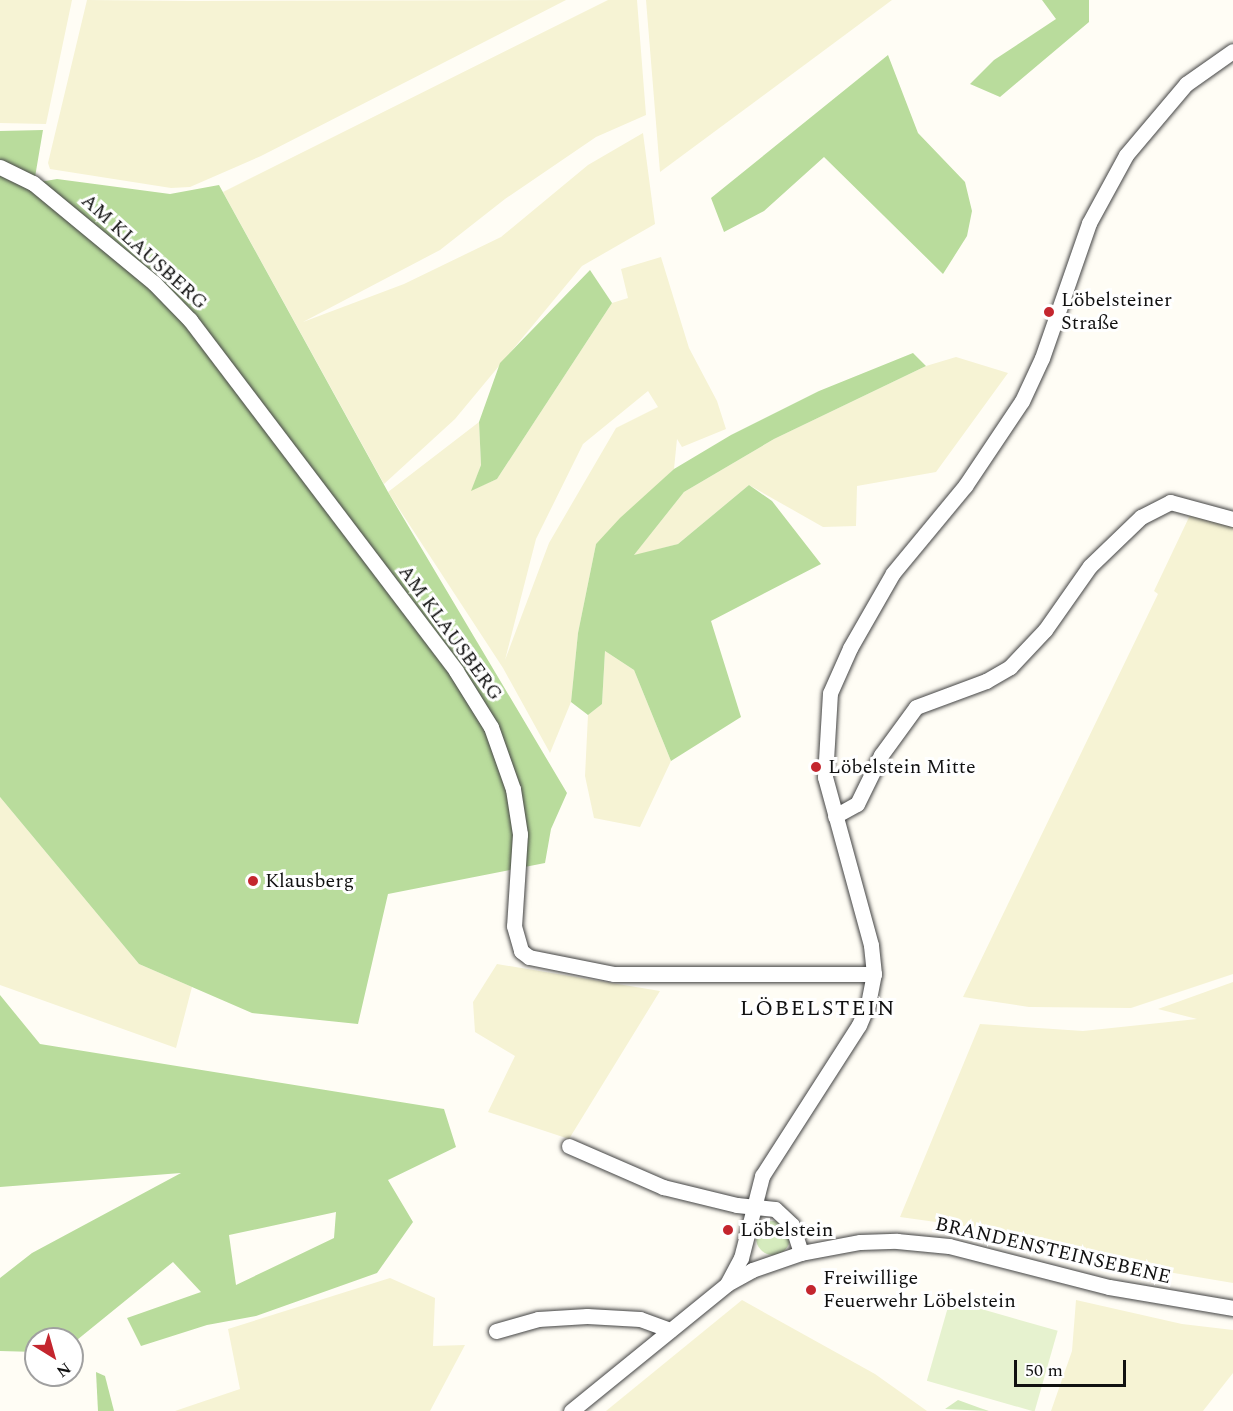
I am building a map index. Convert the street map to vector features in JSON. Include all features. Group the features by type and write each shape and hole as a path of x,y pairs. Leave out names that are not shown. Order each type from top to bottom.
{"street":[{"path":"571,1411 727,1284 741,1258 762,1176 779,1146 859,1025 868,1004 874,974 871,945 825,777 826,718 830,693 850,648 893,573 965,486 1022,401 1042,358 1089,223 1126,155 1186,84 1233,51"},
{"name":"AM KLAUSBERG","path":"0,167 42,191 154,284 190,320 456,671 491,726 513,789 520,834 514,926 521,951 529,957 614,974 874,974"},
{"path":"835,816 857,804 881,755 916,707 986,681 1010,668 1045,630 1090,566 1141,517 1170,501 1233,519"},
{"path":"569,1146 663,1187 754,1207 775,1209 788,1219 801,1253"},
{"name":"BRANDENSTEINSEBENE","path":"727,1284 752,1270 801,1253 860,1242 897,1241 948,1246 1109,1287 1233,1308"},
{"path":"496,1331 538,1319 578,1316 640,1319 670,1330"}],"shaded area":[{"path":"0,0 72,0 46,124 0,123"},
{"path":"87,0 566,0 261,156 190,187 171,188 50,169 48,163"},
{"path":"608,0 637,0 646,115 596,137 505,199 440,250 303,322 404,284 501,237 588,165 643,133 655,224 582,266 455,419 384,484 223,192"},
{"path":"646,0 892,0 660,172"},
{"path":"661,257 689,348 717,401 726,429 682,447 677,439 674,469 596,544 578,633 571,702 550,753 503,668 388,492 479,422 481,465 472,490 497,479 612,303 628,298 621,269","holes":["648,391 658,407 616,428 549,543 505,660 536,539 583,444"]},
{"path":"956,357 1008,373 936,472 857,486 856,526 823,527 749,485 678,544 633,556 684,492 774,439 926,366"},
{"path":"1191,513 1233,525 1233,974 1131,1008 1029,1007 963,997 1158,594 1154,591"},
{"path":"605,651 634,670 671,761 640,827 594,818 585,776 588,715 602,704"},
{"path":"0,797 139,964 192,987 176,1048 0,985"},
{"path":"497,964 660,991 569,1139 488,1112 515,1056 475,1032 473,1002"},
{"path":"1233,982 1233,1283 1097,1260 986,1229 900,1217 980,1024 1083,1031 1197,1019 1158,1009"},
{"path":"390,1278 435,1298 433,1346 465,1345 430,1411 175,1411 240,1389 228,1329"},
{"path":"742,1300 875,1374 927,1411 606,1411"},
{"path":"1076,1300 1182,1324 1233,1330 1233,1373 1203,1411 1051,1411 1072,1351"}],"green space":[{"path":"1042,0 1089,0 1089,22 1000,97 970,84 994,60 1056,19"},
{"path":"888,55 918,133 965,182 972,211 967,236 943,274 824,157 764,211 724,232 711,198"},
{"path":"43,130 34,183 57,179 170,194 219,185 388,492 567,793 551,829 545,863 388,894 358,1024 252,1013 139,964 0,797 0,131"},
{"path":"590,270 612,303 497,479 471,491 481,465 479,422 500,363"},
{"path":"913,353 926,366 774,439 684,492 634,555 678,544 749,485 772,501 821,564 711,621 741,717 671,761 634,670 605,651 602,704 588,715 571,702 578,633 596,544 620,518 674,469 731,435 819,391"},
{"path":"0,995 40,1044 444,1109 456,1147 388,1180 413,1222 377,1273 256,1316 207,1325 141,1346 127,1318 201,1292 173,1262 84,1334 84,1327 24,1327 24,1352 0,1351 0,1278 32,1253 181,1173 0,1187","holes":["336,1212 334,1238 236,1285 229,1235"]},
{"path":"773,1221 785,1226 790,1238 785,1250 773,1255 761,1250 756,1238 761,1226"},
{"path":"950,1300 1058,1331 1035,1411 927,1381"},
{"path":"96,1372 105,1376 114,1411 98,1411"},
{"path":"958,1400 980,1408 989,1411 945,1409"}],"place":[{"name":"Löbelsteiner Straße","path":"1049,312"},
{"name":"Löbelstein Mitte","path":"816,767"},
{"name":"Klausberg","path":"253,881"},
{"name":"Löbelstein","path":"728,1230"},
{"name":"Freiwillige Feuerwehr Löbelstein","path":"811,1290"}],"district":[{"name":"LÖBELSTEIN","path":"818,1009"}]}
